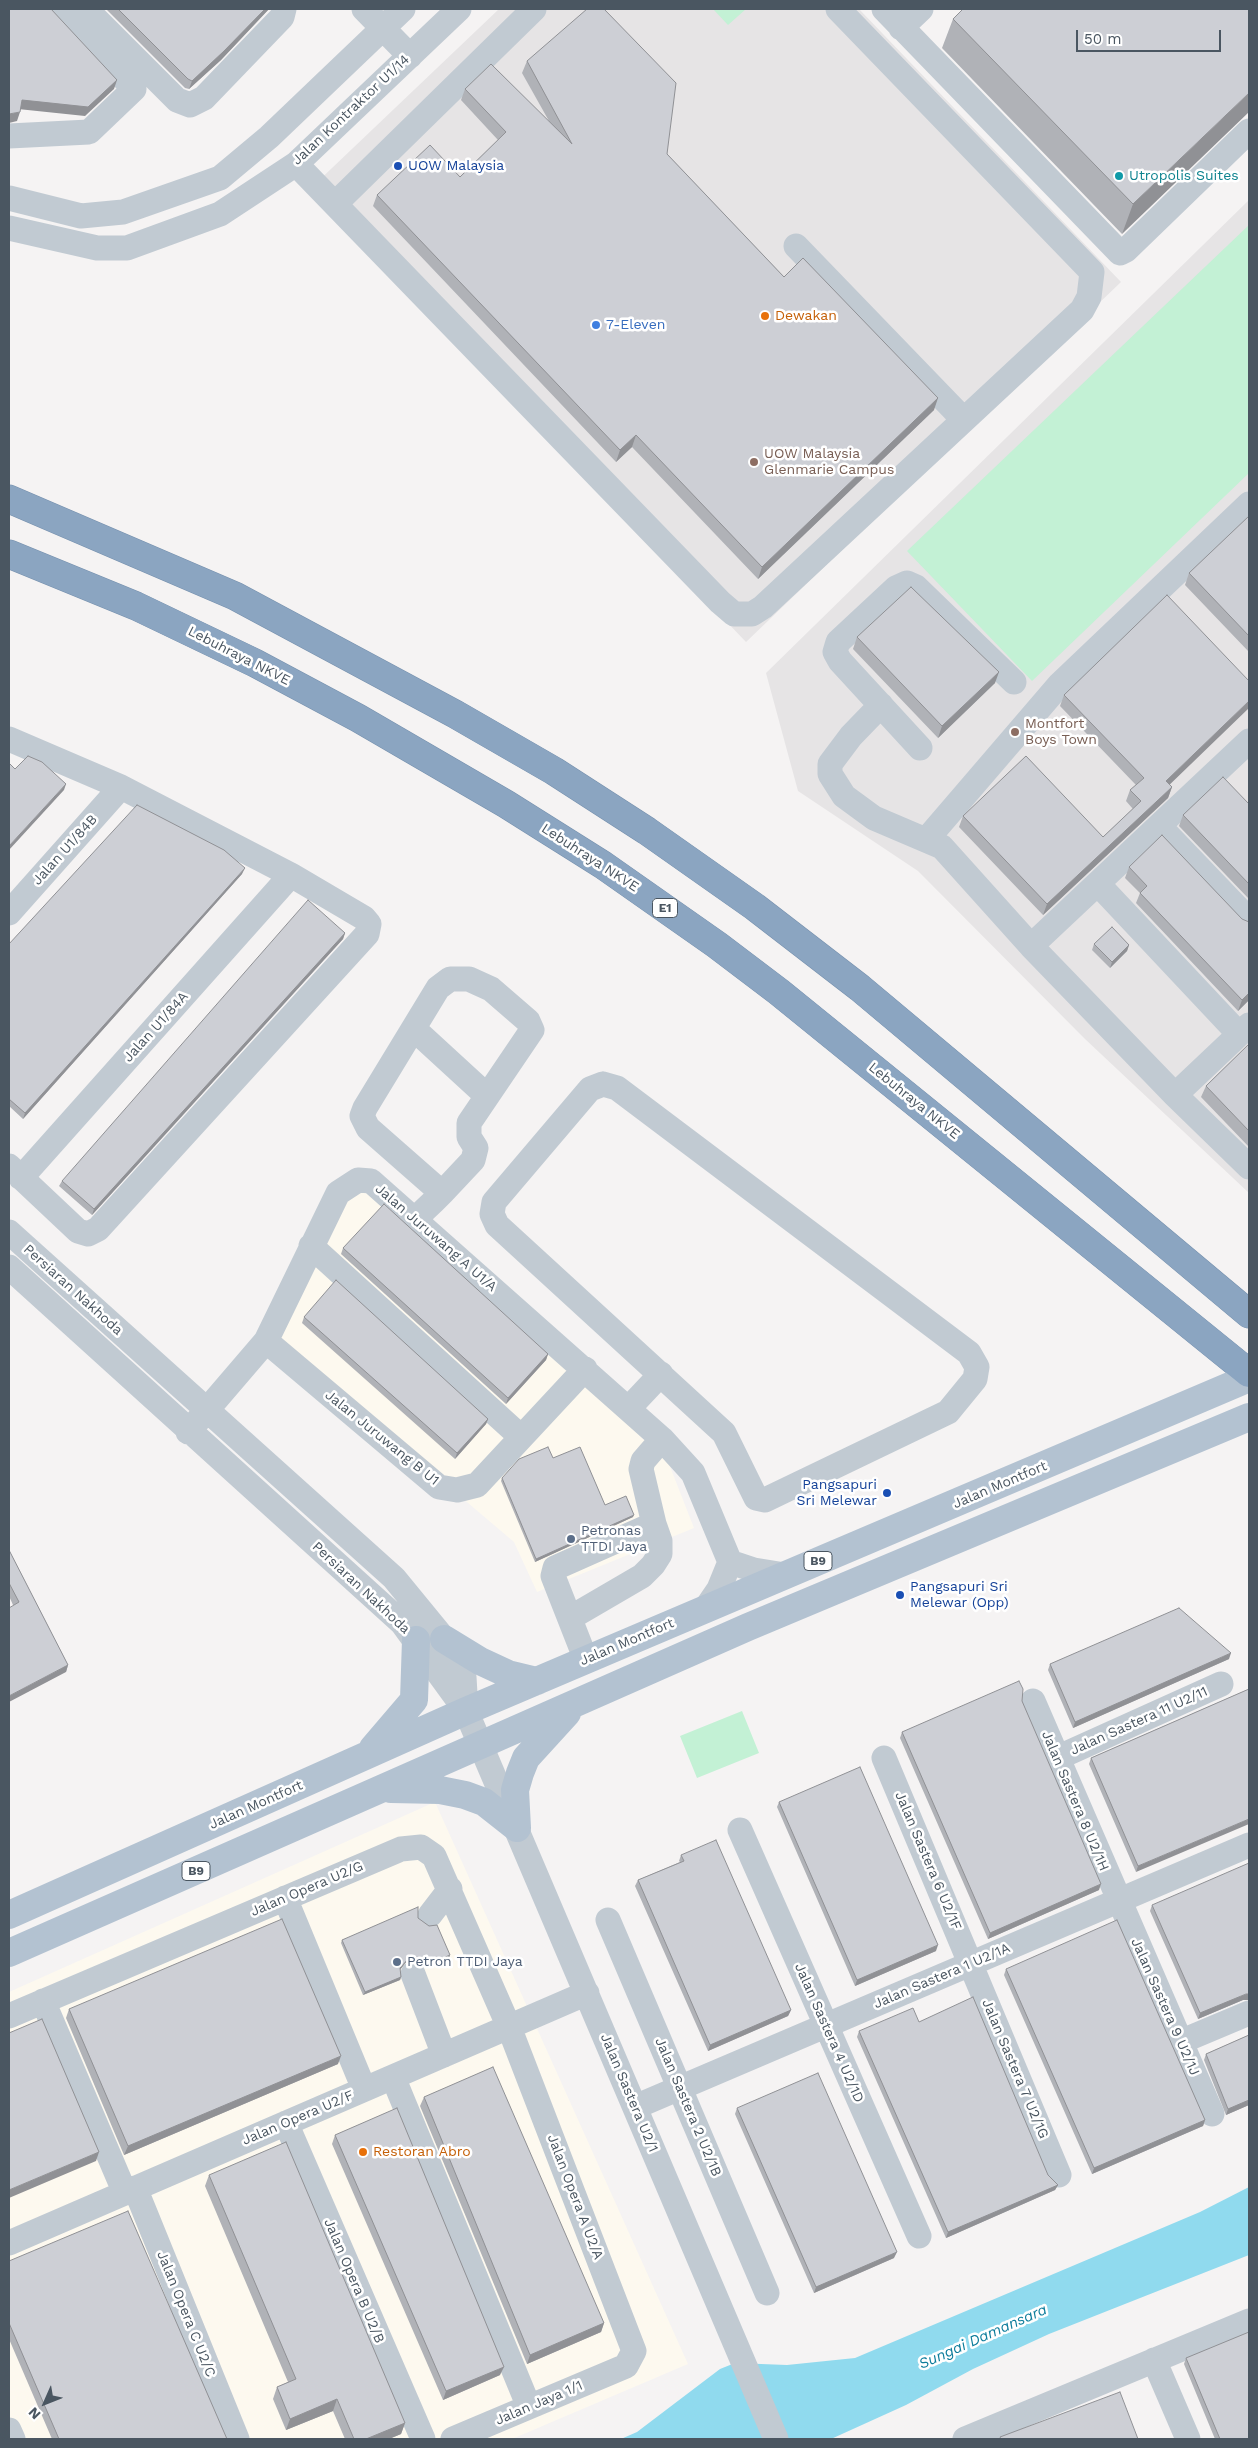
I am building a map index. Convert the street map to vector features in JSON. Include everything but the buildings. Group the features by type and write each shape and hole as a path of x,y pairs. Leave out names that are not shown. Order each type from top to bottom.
{"highway":[{"path":"9,498 235,596 455,714 554,771 647,831 755,907 860,988 1249,1314"},
{"name":"Lebuhraya NKVE","path":"9,554 136,606 255,663 358,718 595,859 717,945 779,992 1249,1374"}],"main road":[{"name":"Jalan Montfort","path":"9,1915 466,1711 1249,1378"},
{"name":"B9","path":"9,1953 573,1706 748,1627 1249,1417"},
{"path":"444,1639 508,1674 537,1681"},
{"path":"365,1756 414,1700 416,1640"},
{"path":"517,1828 515,1790 526,1758 573,1706"},
{"path":"382,1789 440,1790 465,1794 484,1802 517,1828"}],"street":[{"path":"9,136 89,132 134,89 58,9"},
{"path":"86,9 177,100 190,105 204,98 282,17 284,9"},
{"path":"364,9 410,56"},
{"path":"9,198 81,216 123,212 220,178 269,137 402,9"},
{"name":"Jalan Kontraktor U1/14","path":"9,228 97,248 127,248 220,214 296,164 459,9"},
{"path":"336,203 534,9"},
{"path":"296,164 734,614 752,614 763,606 1082,310 1089,296 1092,272 838,9"},
{"path":"884,9 1120,253 1126,250 1249,131"},
{"path":"902,28 921,9"},
{"path":"796,246 964,420"},
{"path":"927,839 1060,684 1249,504"},
{"path":"920,748 840,661 835,652 838,642 896,588 907,583 916,587 1014,682"},
{"path":"881,705 851,736 830,764 830,774 844,796 874,818 942,847 1031,946 1175,1095 1249,1168"},
{"path":"9,739 121,787 291,876 364,918 369,924 367,934 98,1229 88,1234 78,1231 15,1172"},
{"path":"1031,946 1160,827 1249,741"},
{"name":"Jalan U1/84B","path":"9,912 121,787"},
{"path":"1160,827 1249,920"},
{"name":"Jalan U1/84A","path":"15,1172 291,876"},
{"path":"1098,884 1244,1030 1175,1095"},
{"path":"415,1219 442,1193 473,1160 476,1148 469,1137 469,1123 532,1030 528,1021 491,989 469,979 450,979 438,988 364,1108 362,1116 368,1128 442,1193"},
{"path":"414,1029 488,1096"},
{"path":"603,1084 617,1088 969,1354 977,1367 975,1379 948,1412 765,1500 756,1498 724,1434 661,1374 497,1225 492,1214 494,1202 590,1089 603,1084"},
{"name":"Jalan Juruwang A U1/A","path":"188,1432 266,1341 338,1193 358,1180 371,1181 662,1439 693,1473 730,1562"},
{"name":"Persiaran Nakhoda","path":"9,1232 394,1578 444,1639 464,1677 466,1711"},
{"path":"311,1246 521,1437"},
{"name":"Persiaran Nakhoda","path":"9,1267 188,1432 402,1624 416,1640 445,1685 466,1711"},
{"name":"Jalan Juruwang B U1","path":"266,1341 439,1487 457,1490 477,1485 585,1369"},
{"path":"629,1408 661,1374"},
{"path":"570,1618 642,1576 654,1565 660,1554 660,1541 641,1469 643,1461 662,1439"},
{"path":"586,1660 553,1576 555,1568 654,1524"},
{"path":"706,1608 719,1589 730,1562 754,1570 785,1575"},
{"name":"Jalan Sastera 11 U2/11","path":"1056,1758 1221,1684"},
{"name":"Jalan Sastera 8 U2/1H","path":"1032,1701 1118,1901"},
{"name":"Jalan Sastera U2/1","path":"466,1711 776,2439"},
{"name":"Jalan Sastera 6 U2/1F","path":"884,1758 971,1964"},
{"name":"Jalan Sastera 4 U2/1D","path":"740,1830 919,2236"},
{"name":"Jalan Sastera 1 U2/1A","path":"635,2107 1249,1845"},
{"name":"Jalan Opera U2/G","path":"9,2016 401,1849 421,1847 434,1856 509,2027"},
{"path":"430,1914 450,1889"},
{"path":"285,1898 364,2089"},
{"name":"Jalan Sastera 9 U2/1J","path":"1118,1901 1212,2114"},
{"name":"Jalan Sastera 2 U2/1B","path":"608,1920 767,2293"},
{"name":"Jalan Sastera 7 U2/1G","path":"971,1964 1060,2175"},
{"path":"413,1974 444,2055"},
{"name":"Jalan Opera U2/F","path":"9,2243 587,1993"},
{"name":"Jalan Opera C U2/C","path":"43,2001 130,2190 237,2439"},
{"path":"1180,2042 1249,2013"},
{"name":"Jalan Opera A U2/A","path":"509,2027 634,2351 626,2366"},
{"path":"393,2077 529,2407"},
{"name":"Jalan Opera B U2/B","path":"286,2123 423,2439"},
{"path":"965,2439 1249,2321"},
{"path":"1154,2360 1188,2439"},
{"name":"Jalan Jaya 1/1","path":"452,2439 626,2366"},
{"path":"9,2430 13,2439"}],"shaded area":[{"name":"UOW Malaysia Glenmarie Campus","path":"499,9 859,9 1121,282 746,642 311,188"},
{"name":"Montfort Boys Town","path":"1249,200 1249,1193 1085,1039 918,871 798,791 766,673"},
{"path":"367,1189 588,1386 669,1464 694,1528 537,1592 514,1542 276,1340 342,1203"},
{"path":"435,1802 688,2364 512,2439 9,2439 9,1992"}],"green space":[{"path":"713,9 746,9 728,25"},
{"path":"1249,225 1249,473 1032,681 907,551"},
{"path":"742,1711 759,1753 697,1778 680,1736"}],"water":[{"name":"Sungai Damansara","path":"1249,2187 1249,2255 1049,2334 973,2369 906,2405 831,2439 621,2439 637,2432 720,2369 735,2363 787,2365 855,2358 1200,2212"}],"place":[{"name":"UOW Malaysia","path":"398,166"},
{"name":"Utropolis Suites","path":"1119,176"},
{"name":"Dewakan","path":"765,316"},
{"name":"7-Eleven","path":"596,325"},
{"name":"UOW Malaysia Glenmarie Campus","path":"754,462"},
{"name":"Montfort Boys Town","path":"1015,732"},
{"name":"Pangsapuri Sri Melewar","path":"887,1493"},
{"name":"Petronas TTDI Jaya","path":"571,1539"},
{"name":"Pangsapuri Sri Melewar (Opp)","path":"900,1595"},
{"name":"Petron TTDI Jaya","path":"397,1962"},
{"name":"Restoran Abro","path":"363,2152"}]}
